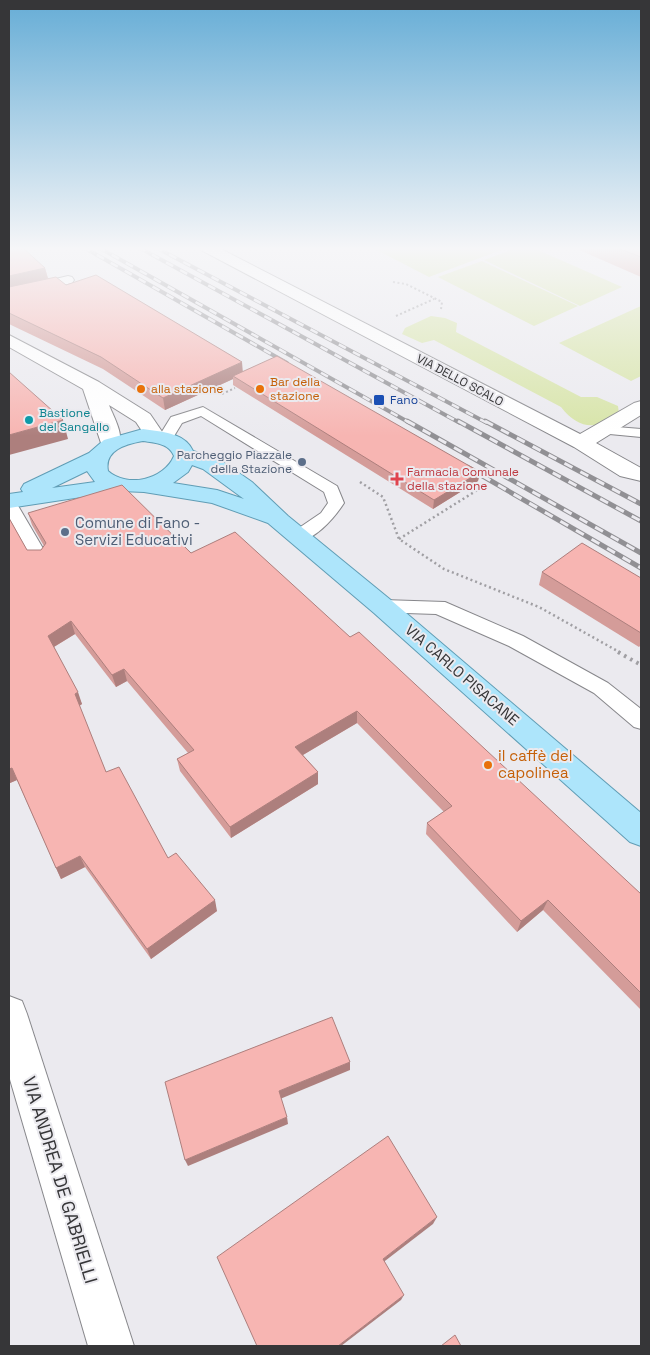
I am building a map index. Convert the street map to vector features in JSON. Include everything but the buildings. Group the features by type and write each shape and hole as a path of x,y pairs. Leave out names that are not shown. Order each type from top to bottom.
{"main road":[{"path":"9,502 131,436 160,437 182,448 185,455 184,463 174,474 158,483 145,486"},
{"path":"104,451 97,471 102,477 120,485"},
{"name":"VIA CARLO PISACANE","path":"185,455 211,464 238,483 289,529 383,606 641,832"},
{"path":"9,502 120,485 145,486 217,497 289,529"}],"street":[{"name":"VIA DELLO SCALO","path":"327,310 581,443 628,471 641,475"},
{"path":"9,340 92,386 143,418 160,437"},
{"path":"92,386 110,435 104,451"},
{"path":"581,443 641,407"},
{"name":"VIA ANDREA DE GABRIELLI","path":"9,1014 111,1346"}],"lane":[{"path":"160,437 176,420 203,411 331,489 336,503 332,513 289,529"},
{"path":"604,430 641,434"},
{"path":"9,502 39,557"},
{"path":"383,606 438,608 516,641 601,688 641,721"}],"path":[{"path":"394,317 408,310"},
{"path":"479,489 398,539 444,569 538,607 641,666"}],"green space":[{"path":"503,310 569,310 534,326"},
{"path":"632,310 641,310 641,376 631,381 559,343"},
{"path":"431,316 445,318 457,323 456,332 581,397 597,397 618,406 619,414 596,425 581,424 568,415 561,407 434,340 422,343 402,334 405,328"}],"railway":[{"path":"194,310 287,363"},
{"path":"210,310 410,423"},
{"path":"254,310 460,423"},
{"path":"274,310 487,423"},
{"path":"407,421 641,553"},
{"path":"458,421 641,521"},
{"path":"485,421 641,504"},
{"path":"467,467 641,568"}],"place":[{"name":"alla stazione","path":"141,389"},
{"name":"Bar della stazione","path":"260,389"},
{"name":"Fano","path":"379,400"},
{"name":"Bastione del Sangallo","path":"29,420"},
{"name":"Parcheggio Piazzale della Stazione","path":"302,462"},
{"name":"Farmacia Comunale della stazione","path":"397,479"},
{"name":"Comune di Fano - Servizi Educativi","path":"65,532"},
{"name":"il caffè del capolinea","path":"488,765"}]}
